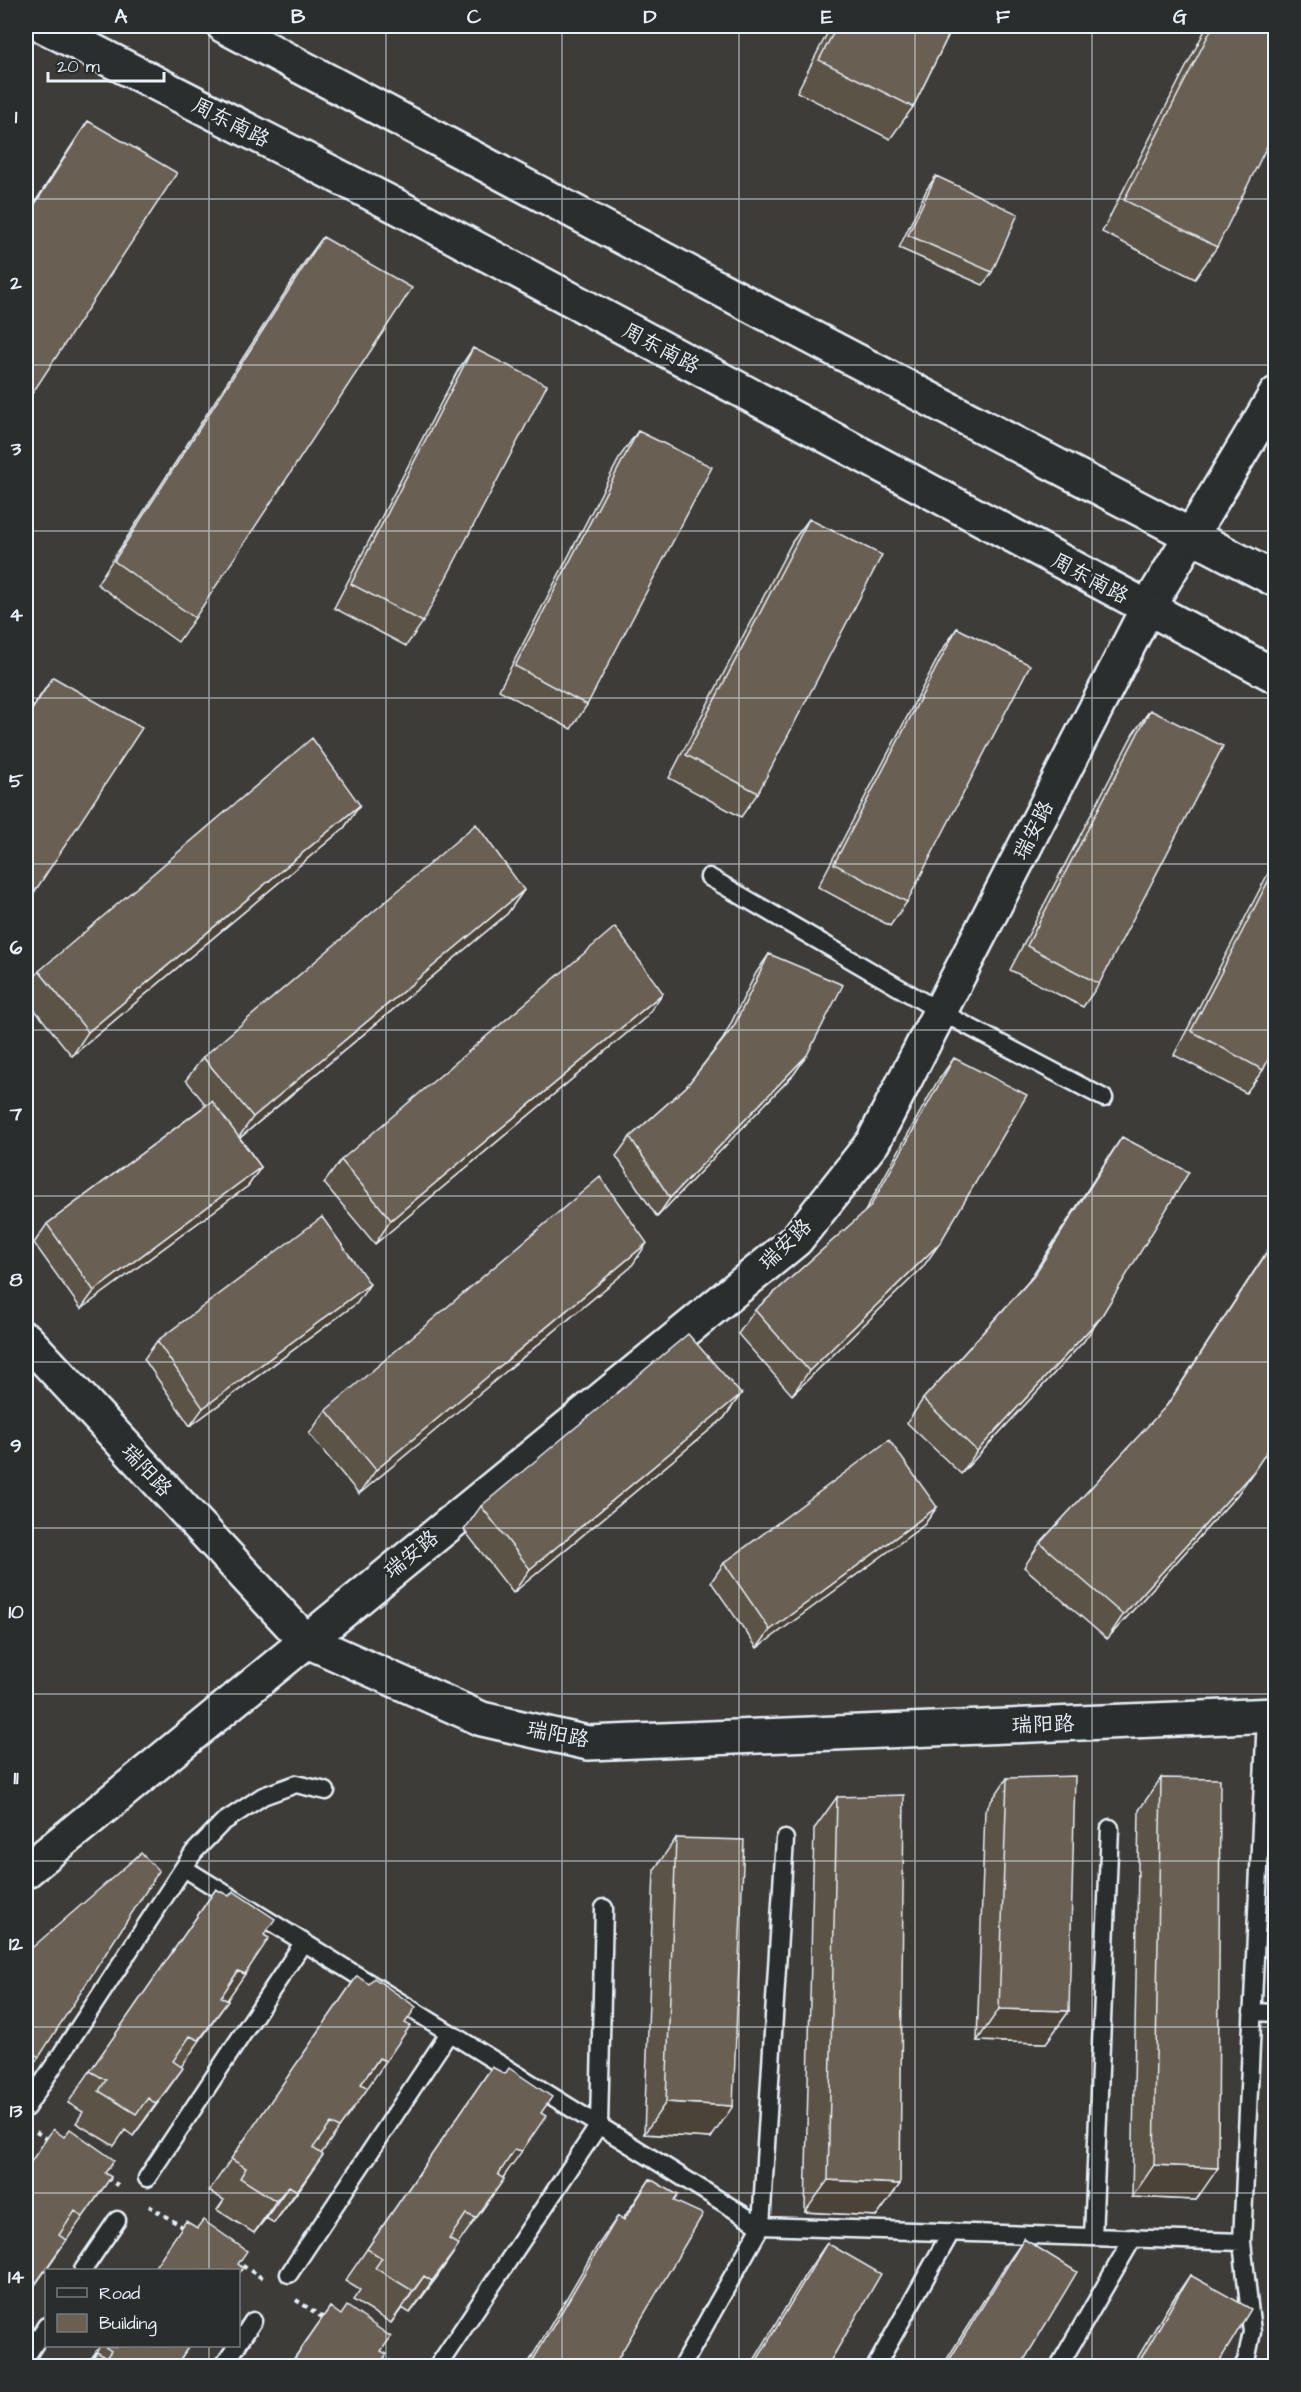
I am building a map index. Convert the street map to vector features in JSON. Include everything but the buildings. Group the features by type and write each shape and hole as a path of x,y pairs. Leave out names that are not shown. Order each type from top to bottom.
{"street":[{"name":"周东南路","path":"44,26 402,209 1275,676"},
{"path":"224,26 779,320 1192,534 1275,580"},
{"name":"瑞安路","path":"26,1871 304,1640 796,1240 873,1142 1147,609 1275,394"},
{"name":"瑞阳路","path":"26,1340 304,1640 482,1719 588,1743 1271,1715"}],"lane":[{"path":"709,877 940,1012 1104,1098"},
{"path":"1243,2367 1252,2332 1242,2242 1252,2012 1271,1715"},
{"path":"26,2108 194,1852 222,1823 263,1796 296,1784 326,1791"},
{"path":"1093,2237 1110,1828"},
{"path":"682,2367 761,2226 785,1839"},
{"path":"184,1868 761,2226 1242,2242"},
{"path":"438,2367 599,2125 604,1908"},
{"path":"147,2178 303,1942"},
{"path":"1252,2012 1275,2013"},
{"path":"289,2274 449,2033"},
{"path":"84,2269 117,2220"},
{"path":"876,2367 951,2232"},
{"path":"1059,2367 1133,2238"},
{"path":"240,2342 254,2321"},
{"path":"26,2357 45,2328"},
{"path":"223,2367 237,2347"}],"path":[{"path":"35,2132 55,2145"},
{"path":"104,2176 124,2189"},
{"path":"144,2202 192,2233"},
{"path":"231,2258 269,2283"},
{"path":"289,2296 328,2321"},
{"path":"376,2352 396,2365 395,2367"}]}
